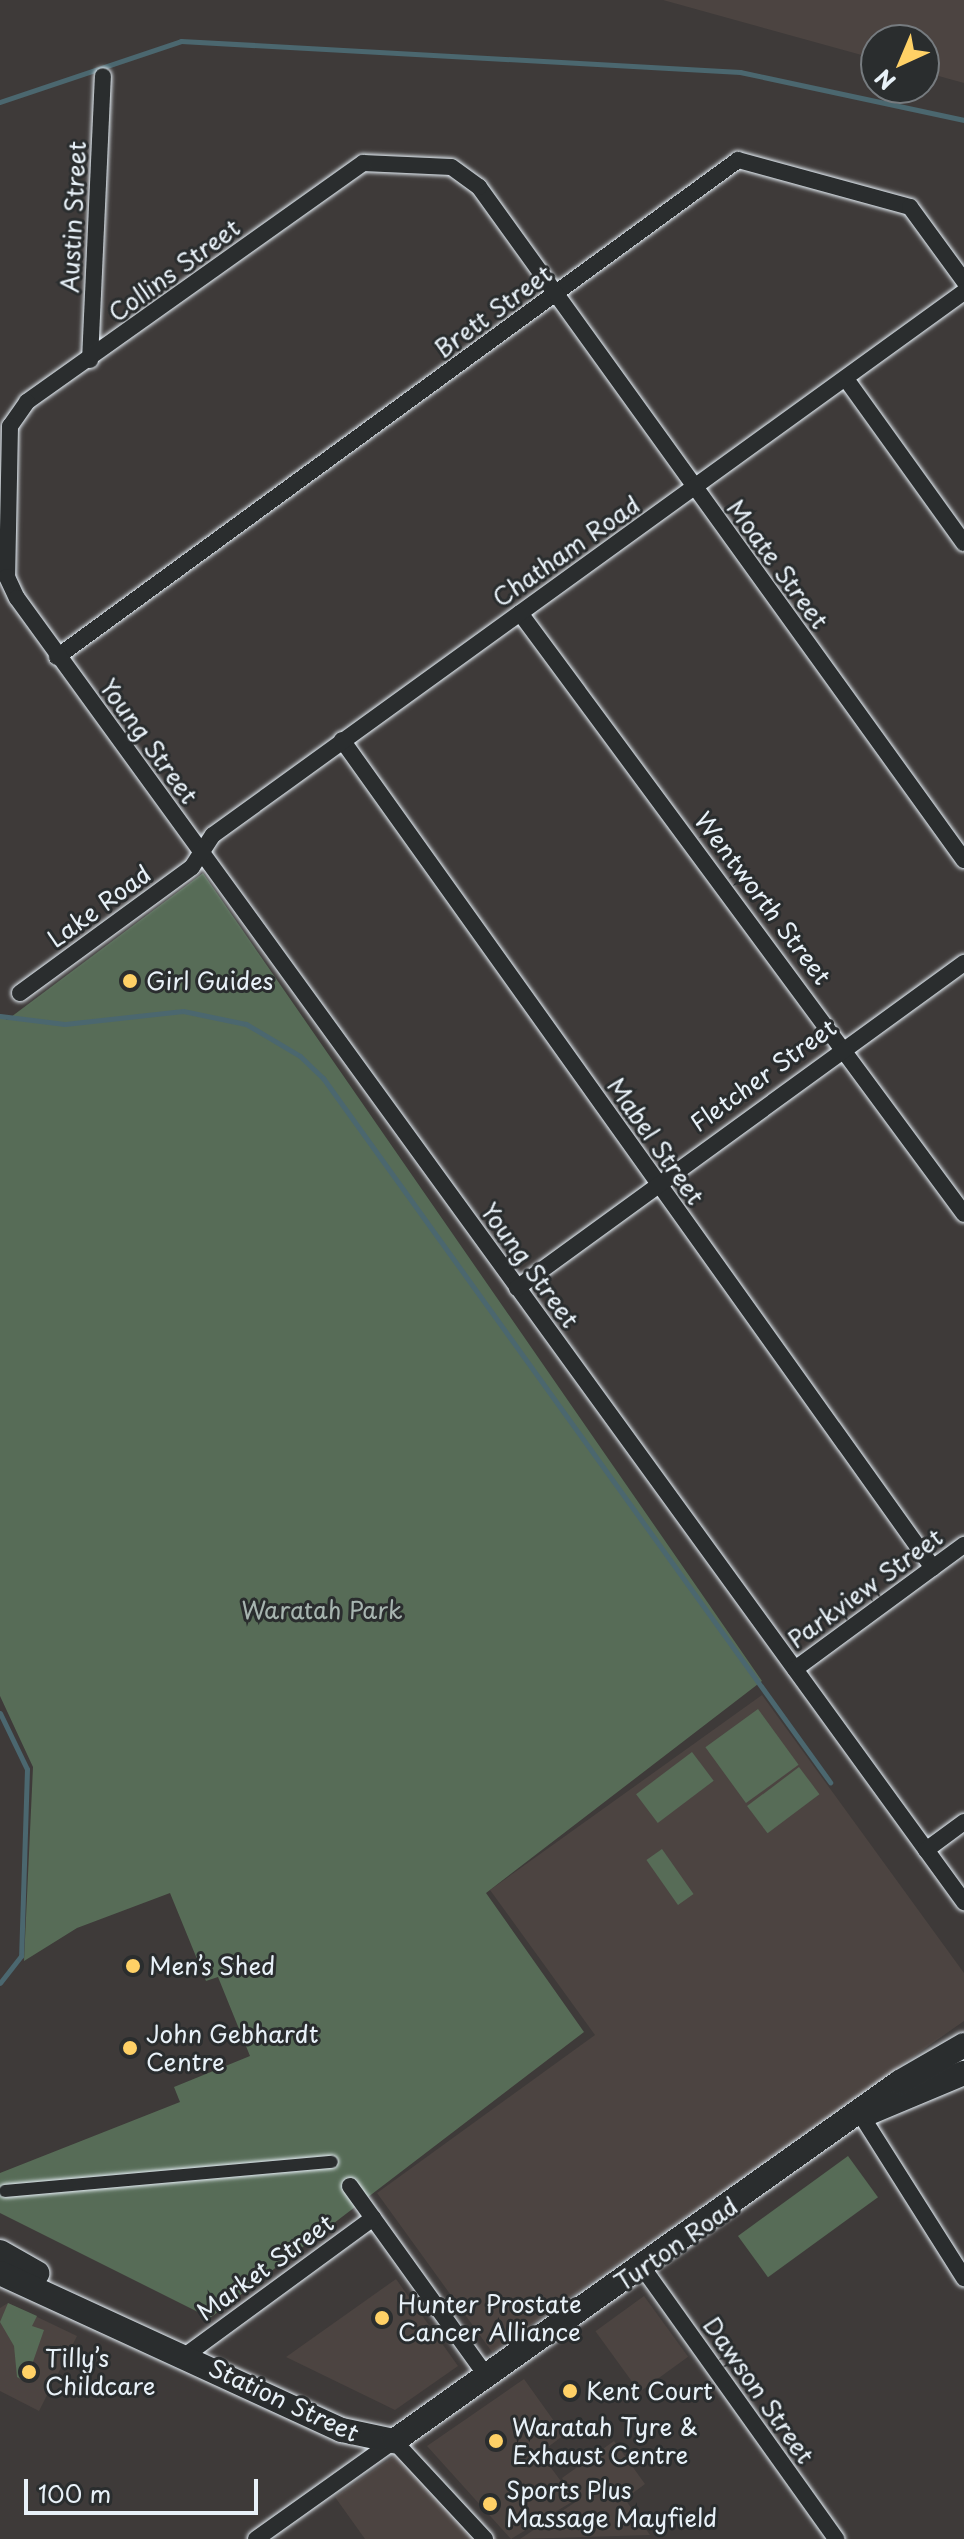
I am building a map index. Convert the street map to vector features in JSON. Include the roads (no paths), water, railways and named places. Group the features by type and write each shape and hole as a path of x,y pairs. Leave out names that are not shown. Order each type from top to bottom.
{"main road":[{"name":"Turton Road","path":"394,2441 964,2045"},
{"name":"Turton Road","path":"861,2115 964,2073"},
{"name":"Station Street","path":"0,2252 186,2355"},
{"name":"Station Street","path":"0,2273 186,2355 356,2436 394,2441"}],"street":[{"name":"Austin Street","path":"90,360 103,76"},
{"name":"Brett Street","path":"57,657 738,160 910,207 964,281"},
{"name":"Collins Street","path":"57,657 7,577 10,426 27,402 363,163 451,167 466,174 555,296"},
{"name":"Chatham Road","path":"202,853 213,835 342,740 964,292"},
{"name":"Moate Street","path":"555,296 964,860"},
{"path":"846,379 964,543"},
{"name":"Wentworth Street","path":"520,613 964,1214"},
{"name":"Young Street","path":"57,657 964,1902"},
{"name":"Mabel Street","path":"342,740 933,1568"},
{"name":"Lake Road","path":"20,993 202,853"},
{"name":"Fletcher Street","path":"517,1288 655,1182 964,963"},
{"name":"Parkview Street","path":"795,1669 964,1545"},
{"path":"926,1850 964,1822"},
{"path":"861,2115 909,2201 964,2278"},
{"path":"5,2191 332,2162"},
{"path":"350,2186 487,2377"},
{"name":"Market Street","path":"186,2355 373,2218"},
{"name":"Dawson Street","path":"643,2268 836,2539"},
{"name":"Turton Road","path":"256,2539 394,2441"},
{"name":"Station Street","path":"394,2441 485,2539"}],"waterway":[{"path":"0,102 181,41 740,72 964,120"},
{"path":"0,1016 65,1024 183,1011 246,1024 300,1056 323,1078 830,1782"},
{"path":"0,1713 27,1769 21,1956 0,1983"}],"place":[{"name":"Girl Guides","path":"130,981"},
{"name":"Men’s Shed","path":"133,1966"},
{"name":"John Gebhardt Centre","path":"130,2048"},
{"name":"Hunter Prostate Cancer Alliance","path":"382,2318"},
{"name":"Tilly’s Childcare","path":"29,2372"},
{"name":"Kent Court","path":"570,2391"},
{"name":"Waratah Tyre & Exhaust Centre","path":"496,2441"},
{"name":"Sports Plus Massage Mayfield","path":"490,2504"}],"park label":[{"name":"Waratah Park","path":"322,1610"}]}
